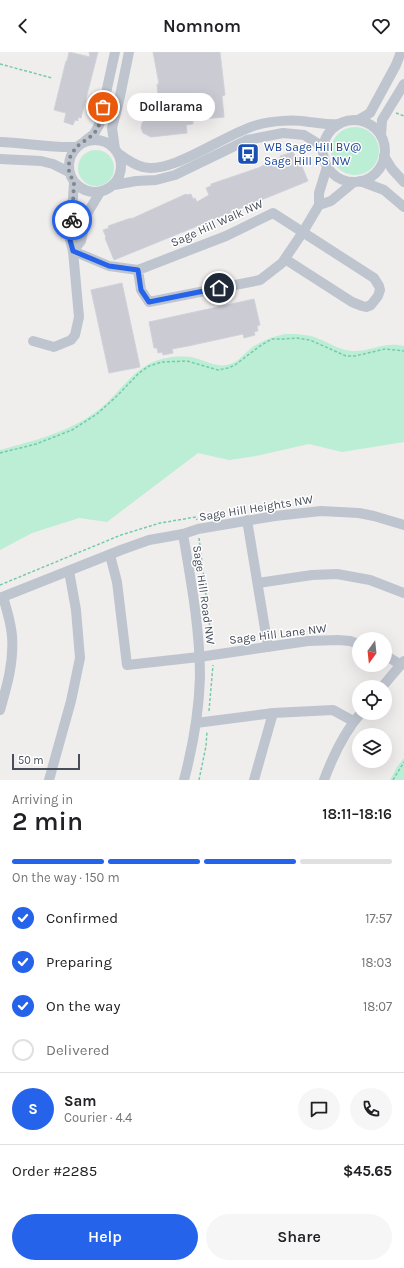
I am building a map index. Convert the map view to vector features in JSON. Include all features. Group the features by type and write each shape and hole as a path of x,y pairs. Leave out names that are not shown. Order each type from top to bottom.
{"street":[{"path":"32,341 54,346 71,340 75,335 79,317 73,251 70,240 74,183 69,172 69,159 81,144 94,134 99,125 116,52"},
{"path":"74,183 86,191 100,192 107,190 114,185 118,178 121,170 121,162 117,152 112,128 129,52"},
{"path":"358,120 370,113 396,65 400,52"},
{"path":"381,136 367,123 358,120 348,120 339,124 331,130 326,138 323,157 327,167 334,175 343,180 364,180 374,175 384,156 384,146 381,136 382,120 404,84"},
{"path":"0,142 56,148 98,140 104,141 135,164 150,168 166,166 186,159 238,131 256,125 286,121 308,121 325,125 339,124"},
{"path":"114,185 136,181 156,180 175,175 247,140 283,133 304,135 317,143 323,151"},
{"path":"384,156 392,169 404,182"},
{"path":"0,159 41,161 53,164 69,172"},
{"path":"138,270 141,290 149,302 260,280 285,259 303,232 319,205 319,193 327,167"},
{"path":"319,205 331,201 357,181"},
{"path":"357,181 384,190 404,206"},
{"path":"73,251 81,241 87,214 100,192"},
{"name":"Sage Hill Walk NW","path":"73,251 109,266 138,270 226,236 273,213 303,232"},
{"path":"285,259 352,302 366,307 371,305 378,296 380,290 374,278 303,232"},
{"name":"Sage Hill Heights NW","path":"183,534 198,529 247,520 299,513 328,511 359,513 404,525"},
{"path":"247,520 268,647"},
{"name":"Sage Hill Road NW","path":"2,597 149,540 183,534 197,623 200,678 196,723 184,780"},
{"name":"Sage Hill Lane NW","path":"110,555 117,582 127,665 326,640 352,642"},
{"path":"49,780 71,701 80,658 76,610 69,571"},
{"path":"258,583 312,575 337,574 370,580 404,593"},
{"path":"0,710 10,673 12,648 10,622 2,597"},
{"path":"388,680 402,663 392,658"},
{"path":"196,723 273,713 333,710 354,722 332,759 324,780"},
{"path":"254,780 273,713"}],"path":[{"path":"0,64 52,78"},
{"path":"0,453 48,440 77,428 118,395 138,373 149,366 162,362 187,361 218,370 228,368 235,364 272,339 284,338 310,340 346,356 355,356 385,349 404,351"},
{"path":"0,585 120,535 160,523 196,517 214,672 206,746 199,780"},
{"path":"393,780 404,762"}],"green space":[{"path":"350,127 360,127 372,134 379,146 379,156 372,168 360,175 350,175 342,171 335,164 331,156 331,146 335,138 342,131"},
{"path":"96,150 109,155 114,168 109,181 96,186 83,181 78,168 83,155"},
{"path":"285,334 311,336 339,348 352,351 390,345 404,346 404,442 342,452 309,444 256,456 229,460 198,453 107,522 79,518 32,533 0,550 0,450 53,434 78,423 101,408 138,371 153,362 168,358 185,357 195,358 215,364 227,365 235,362 251,348 265,340"},
{"path":"404,758 404,780 390,780 397,767"}],"building":[{"path":"69,52 90,57 89,52 98,52 81,118 78,117 78,121 75,120 73,125 64,122 66,113 54,110"},
{"path":"153,52 220,52 225,95 222,96 224,117 193,120 193,124 186,125 187,133 151,137 143,133 141,128 142,123 148,116 145,98 158,97 157,84 159,84"},
{"path":"293,152 296,158 298,157 308,181 114,260 103,230 109,228 108,226 131,219 186,194 191,194 193,199 195,198 197,202 209,195 206,188 211,186 211,184 258,168 281,157 280,156"},
{"path":"122,283 140,367 109,373 91,290"},
{"path":"254,299 260,325 257,326 258,331 254,332 255,335 244,338 243,334 172,349 173,353 163,355 162,352 158,353 157,348 154,348 149,322"}],"way so far":[{"path":"72,220 74,183 69,172 69,159 76,147 94,134 99,125 103,107"}],"place":[{"name":"Dollarama","path":"103,107"},
{"name":"WB Sage Hill BV@ Sage Hill PS NW","path":"248,154"}],"route":[{"path":"72,220 70,240 73,251 109,266 138,270 141,290 149,302 219,288"}]}
